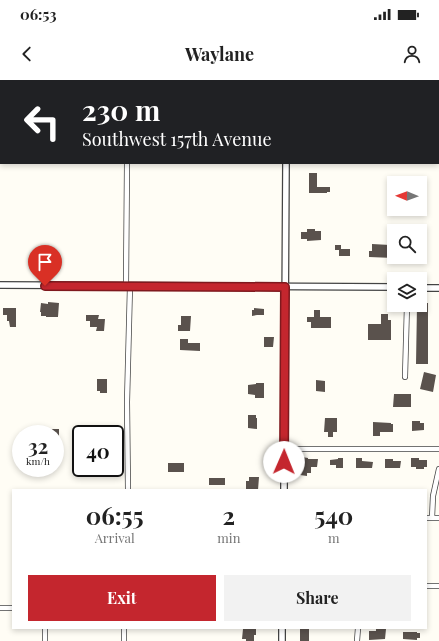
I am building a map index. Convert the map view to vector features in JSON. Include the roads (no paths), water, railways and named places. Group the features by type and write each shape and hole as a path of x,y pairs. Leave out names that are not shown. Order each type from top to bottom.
{"street":[{"path":"127,164 128,489"},
{"path":"284,489 286,164"},
{"path":"0,285 387,287"},
{"path":"427,288 439,288"},
{"path":"405,377 407,312"},
{"path":"284,448 439,449"},
{"path":"432,518 433,496 439,469"},
{"path":"427,518 439,518"},
{"path":"427,586 439,586"},
{"path":"0,608 12,608"},
{"path":"45,629 45,641"},
{"path":"124,629 124,641"},
{"path":"282,629 282,641"},
{"path":"358,629 358,641"}]}
